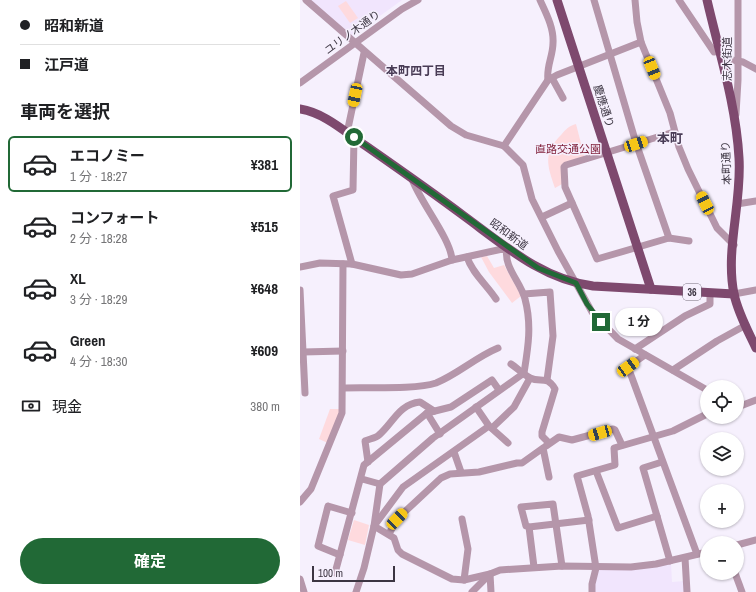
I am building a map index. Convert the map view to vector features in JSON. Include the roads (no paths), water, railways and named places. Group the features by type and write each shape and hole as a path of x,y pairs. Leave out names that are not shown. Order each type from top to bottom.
{"main road":[{"name":"慶應通り","path":"557,0 651,289"},
{"name":"本町通り","path":"707,0 735,118 740,165 732,275 734,294 756,348"},
{"name":"昭和新道","path":"300,108 316,114 350,135 507,248 545,272 576,283 605,287 710,294 734,294"}],"street":[{"path":"306,0 364,53 451,126 466,135 504,146 523,165 528,190 558,251 587,304 601,322 618,339 700,386"},
{"name":"ユリノ木通り","path":"300,83 402,9 418,0"},
{"path":"540,0 553,36 547,73 563,98"},
{"path":"594,0 636,144 669,238"},
{"path":"635,0 641,42 670,113 674,132 686,165 717,228 734,244"},
{"path":"679,0 714,52 738,62 743,62 756,69"},
{"name":"志木街道","path":"735,118 738,80 738,0"},
{"path":"504,146 550,79 578,66 641,42"},
{"path":"352,264 333,196 353,190 350,135 364,53"},
{"path":"674,132 566,165 564,167 565,187 597,259 669,238 689,241"},
{"path":"412,179 421,199 450,249 452,260"},
{"path":"737,204 756,201"},
{"path":"542,217 572,203"},
{"path":"300,268 320,263 352,264 404,275 418,273 452,260 507,248 506,259 524,294 530,329 524,373 440,434 380,484 374,526 364,568 356,592"},
{"path":"467,257 470,268 482,280 496,299"},
{"path":"300,502 311,489 342,413 343,264"},
{"path":"300,290 305,393"},
{"path":"734,294 756,290"},
{"path":"524,294 550,292 553,336 547,380"},
{"path":"635,349 685,316 710,304 710,294"},
{"path":"672,370 717,341 746,325"},
{"path":"343,388 409,387 434,383 461,370 498,348"},
{"path":"304,352 343,351"},
{"path":"646,355 628,367 697,554"},
{"path":"511,364 530,378 547,380 555,389 542,436 546,446 549,477"},
{"path":"374,526 403,487 490,427 514,407 530,378"},
{"path":"335,573 362,479 364,465 430,412 451,407 492,380 499,390"},
{"path":"744,405 756,400"},
{"path":"368,462 364,441 379,436 396,413 413,402 420,402 430,412 440,434"},
{"path":"476,407 490,427 508,443"},
{"path":"592,592 596,566 589,520 577,476 615,465 614,448 654,437 692,423 700,418"},
{"path":"390,534 397,519 441,478 450,474 461,472 479,472 517,463 522,464 559,437 572,440 612,429 615,430 622,445"},
{"path":"454,452 461,472"},
{"path":"662,462 643,468 670,561"},
{"path":"596,471 618,528 657,516"},
{"path":"362,479 380,484"},
{"path":"534,567 529,527 526,526 521,507 553,504 562,566"},
{"path":"340,555 318,546 324,515 328,506 352,513"},
{"path":"462,519 468,549 464,580"},
{"path":"529,527 589,520"},
{"path":"374,526 390,534 397,543 398,550 407,557 448,578 464,580 500,570 562,566 631,567 670,561 700,553"},
{"path":"744,543 756,540"},
{"path":"685,558 687,592"},
{"path":"472,592 490,574"},
{"path":"490,574 491,592"},
{"path":"300,579 304,592"},
{"path":"738,580 742,592"}],"district":[{"name":"本町四丁目","path":"416,71"},
{"name":"本町","path":"670,138"}],"park label":[{"name":"直路交通公園","path":"568,149"}]}
